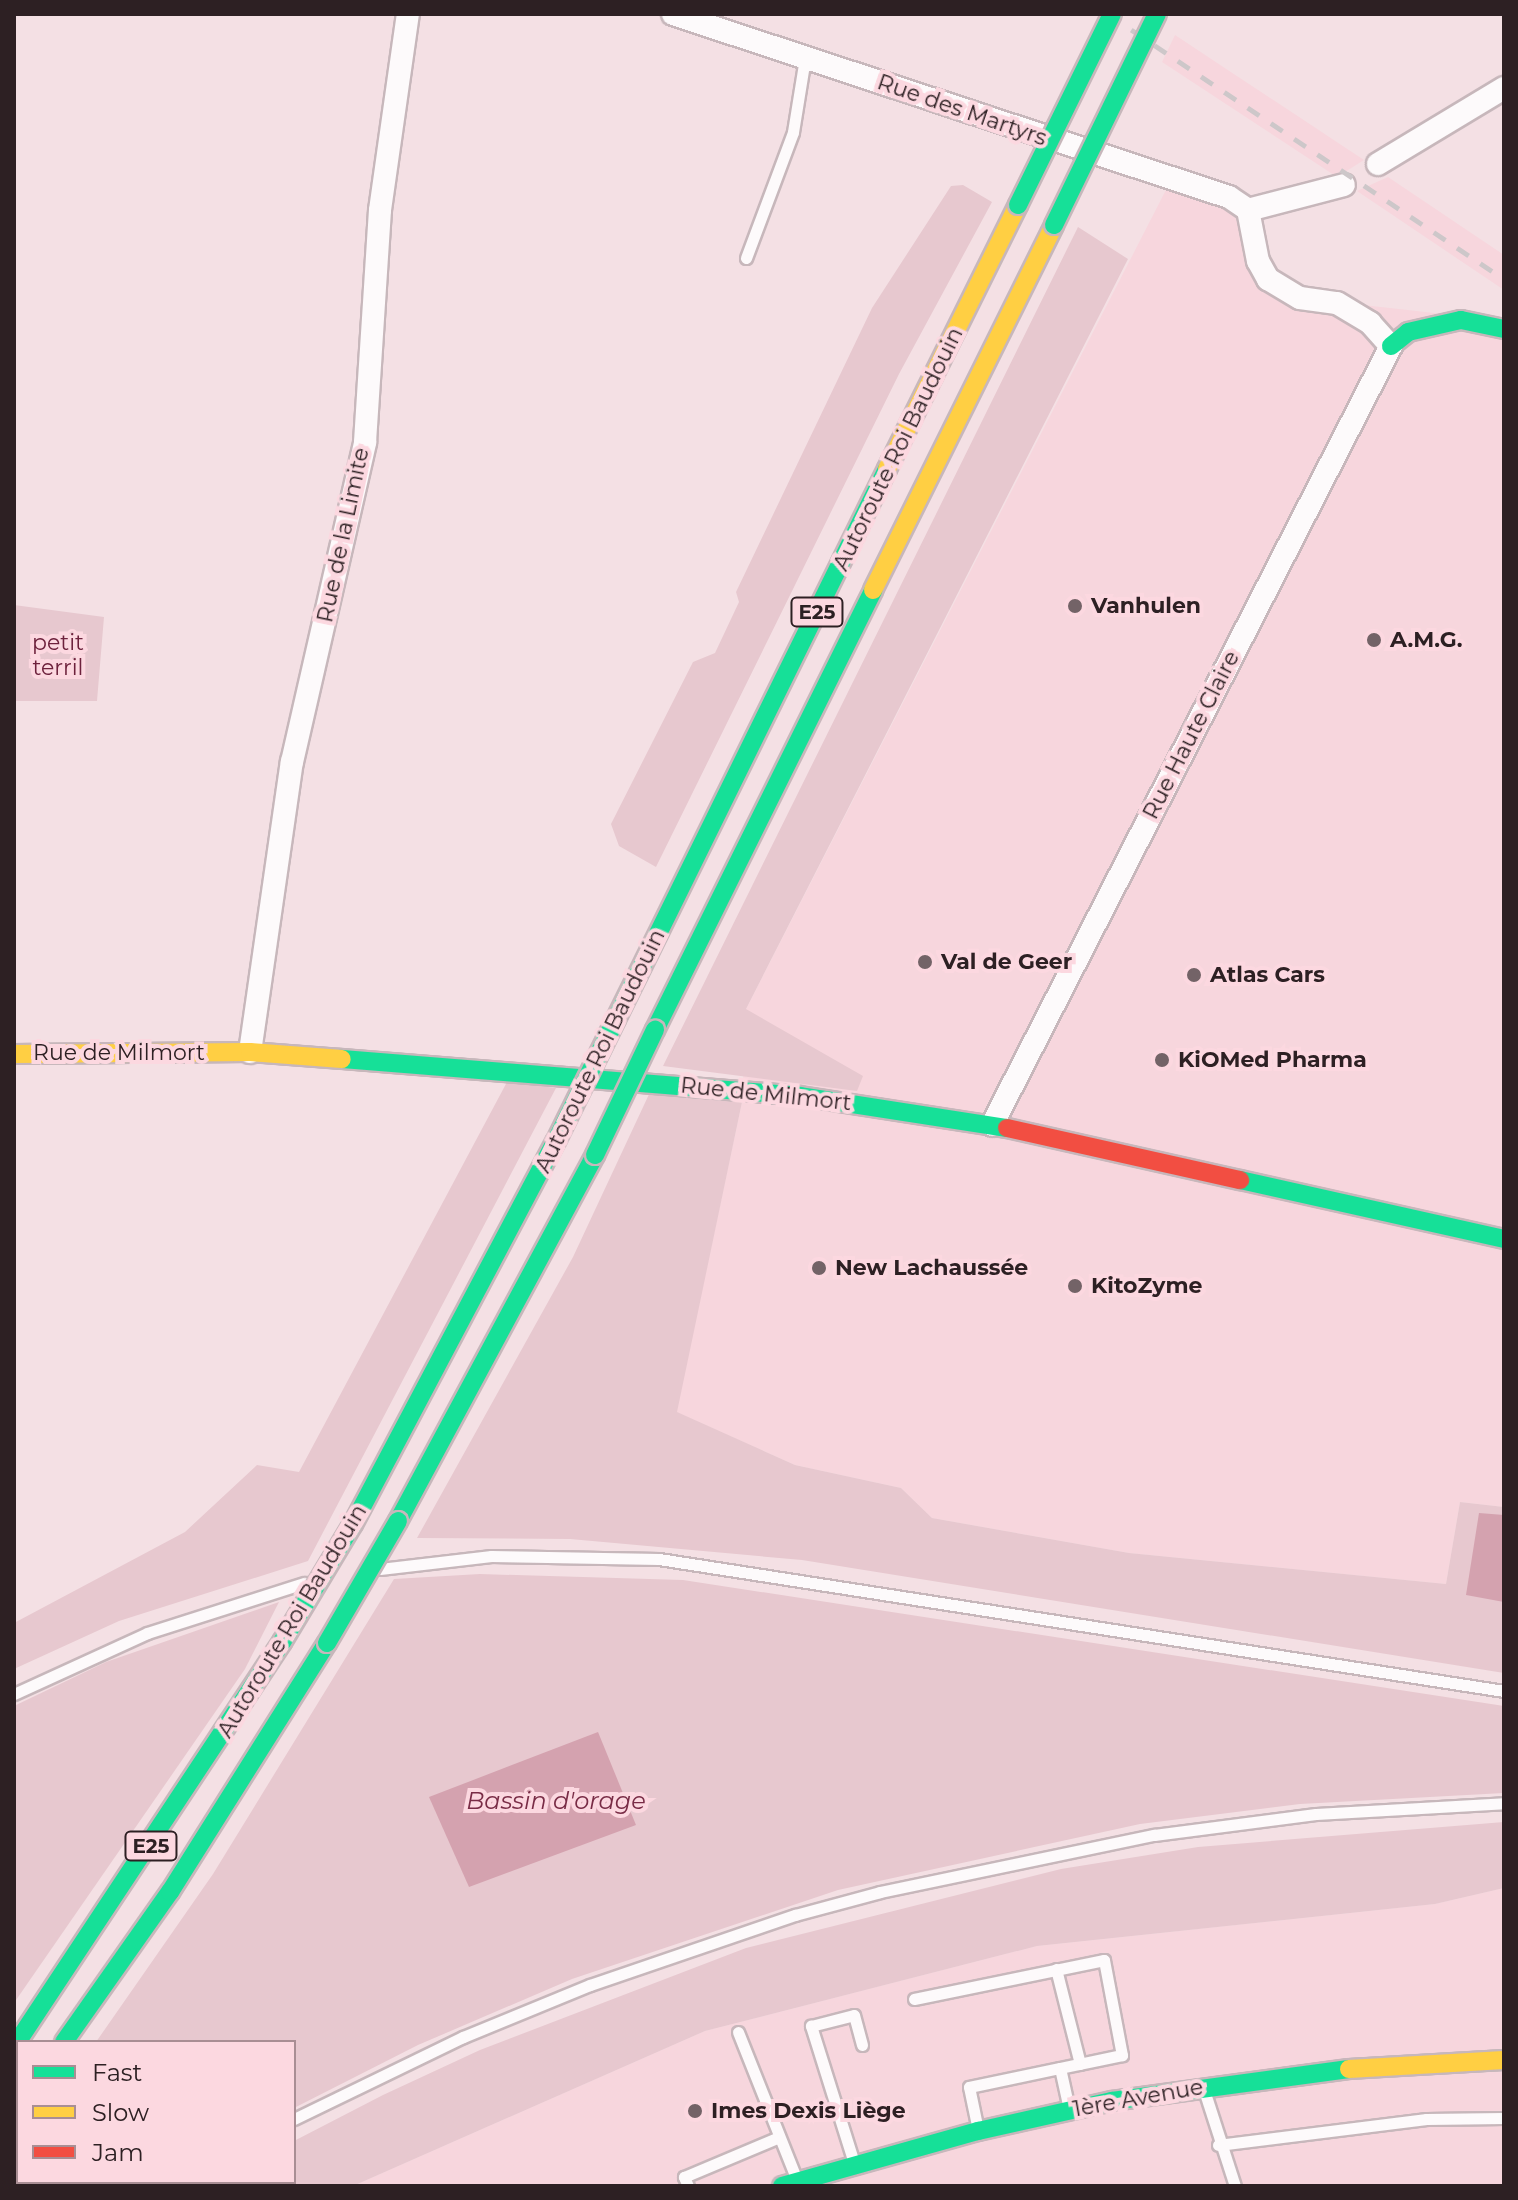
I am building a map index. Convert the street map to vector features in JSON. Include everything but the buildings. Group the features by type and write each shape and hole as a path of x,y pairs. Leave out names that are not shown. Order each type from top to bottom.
{"main road":[{"name":"Autoroute Roi Baudouin","path":"19,2040 282,1642 353,1524 556,1141 1112,14"},
{"name":"Autoroute Roi Baudouin","path":"65,2040 170,1892 327,1643 398,1521 595,1155 1157,14"},
{"path":"1391,346 1408,332 1461,320 1504,329"},
{"name":"Rue de Milmort","path":"14,1054 250,1052 700,1086 992,1125 1504,1239"},
{"name":"1ère Avenue","path":"789,2184 978,2131 1069,2110 1203,2086 1375,2066 1504,2060"}],"street":[{"name":"Rue de la Limite","path":"250,1052 292,762 365,442 378,226 408,14"},
{"name":"Rue des Martyrs","path":"673,14 1229,197 1248,210"},
{"path":"1378,164 1504,88"},
{"path":"1344,185 1248,210 1258,261 1268,279 1300,298 1337,303 1370,323 1391,346"},
{"name":"Rue Haute Claire","path":"992,1125 1391,346"}],"lane":[{"path":"746,258 793,132 805,58"},
{"path":"356,1573 491,1556 659,1559 1504,1691"},
{"path":"14,1694 147,1633 239,1600 342,1575"},
{"path":"296,2118 463,2037 590,1985 795,1915 880,1892 1154,1835 1316,1814 1504,1803"},
{"path":"914,1999 1104,1960 1122,2055 969,2087 978,2131"},
{"path":"1056,1969 1080,2064"},
{"path":"854,2164 811,2026 854,2015 862,2045"},
{"path":"738,2032 779,2137 789,2184"},
{"path":"1060,2068 1069,2110"},
{"path":"1203,2086 1218,2145 1235,2186"},
{"path":"1218,2145 1426,2119 1504,2118"},
{"path":"688,2186 684,2177 779,2137"}],"shaded area":[{"path":"1175,35 1364,160 1337,177 1162,62"},
{"path":"1388,177 1504,255 1504,290 1357,191"},
{"path":"1169,184 1248,210 1258,261 1301,298 1452,315 1504,329 1504,1507 1460,1502 1446,1584 1129,1553 932,1518 901,1488 795,1465 676,1412 742,1102 746,1009"},
{"path":"1504,1888 1504,2186 353,2186 705,2031 1037,1946 1435,1904"}],"green space":[{"path":"963,185 992,202 899,374 656,867 619,846 611,824 693,662 715,653 739,602 736,592 872,308 951,186"},
{"path":"1078,227 1128,259 746,1009 863,1076 857,1091 663,1066"},
{"name":"petit terril","path":"14,605 104,617 97,701 14,701"},
{"path":"507,1082 556,1088 308,1561 119,1621 14,1669 14,1623 185,1532 257,1465 299,1472"},
{"path":"651,1090 742,1102 677,1412 795,1465 901,1488 932,1518 1129,1553 1446,1584 1460,1502 1504,1507 1504,1673 802,1560 570,1539 417,1538 573,1257"},
{"path":"480,1574 683,1580 1504,1706 1504,1793 1300,1804 1140,1824 838,1890 572,1979 418,2045 296,2107 296,2040 97,2040 213,1874 394,1579"},
{"path":"279,1602 245,1669 14,2003 14,1706 106,1662"},
{"path":"1504,1822 1504,1888 1435,1904 1037,1946 705,2031 353,2186 214,2186 296,2184 296,2140 480,2050 746,1948 1061,1869 1198,1847"},
{"path":"16,2168 16,2184 87,2184 14,2186"}],"water":[{"path":"1479,1513 1504,1515 1504,1602 1466,1595"},
{"name":"Bassin d'orage","path":"598,1732 636,1825 469,1887 429,1797"}],"railway":[{"path":"1108,14 1504,279"}],"traffic: fast":[{"path":"1018,205 1112,14"},
{"path":"1054,225 1157,14"},
{"path":"1391,346 1408,332 1461,320 1504,329"},
{"path":"616,1019 887,469"},
{"path":"655,1030 873,590"},
{"path":"556,1141 616,1019"},
{"path":"595,1155 655,1030"},
{"path":"342,1059 800,1096 1007,1128"},
{"path":"353,1524 556,1141"},
{"path":"398,1521 595,1155"},
{"path":"1240,1180 1504,1239"},
{"path":"327,1643 398,1521"},
{"path":"282,1642 353,1524"},
{"path":"19,2040 282,1642"},
{"path":"65,2040 170,1892 327,1643"},
{"path":"782,2186 978,2131 1112,2101 1349,2069"}],"traffic: slow":[{"path":"887,469 1018,205"},
{"path":"873,590 1054,225"},
{"path":"14,1054 250,1052 342,1059"},
{"path":"1349,2069 1504,2060"}],"traffic: jam":[{"path":"1007,1128 1240,1180"}],"place":[{"name":"Vanhulen","path":"1075,606"},
{"name":"A.M.G.","path":"1374,640"},
{"name":"Val de Geer","path":"925,962"},
{"name":"Atlas Cars","path":"1194,975"},
{"name":"KiOMed Pharma","path":"1162,1060"},
{"name":"New Lachaussée","path":"819,1268"},
{"name":"KitoZyme","path":"1075,1286"},
{"name":"Imes Dexis Liège","path":"695,2111"}]}
